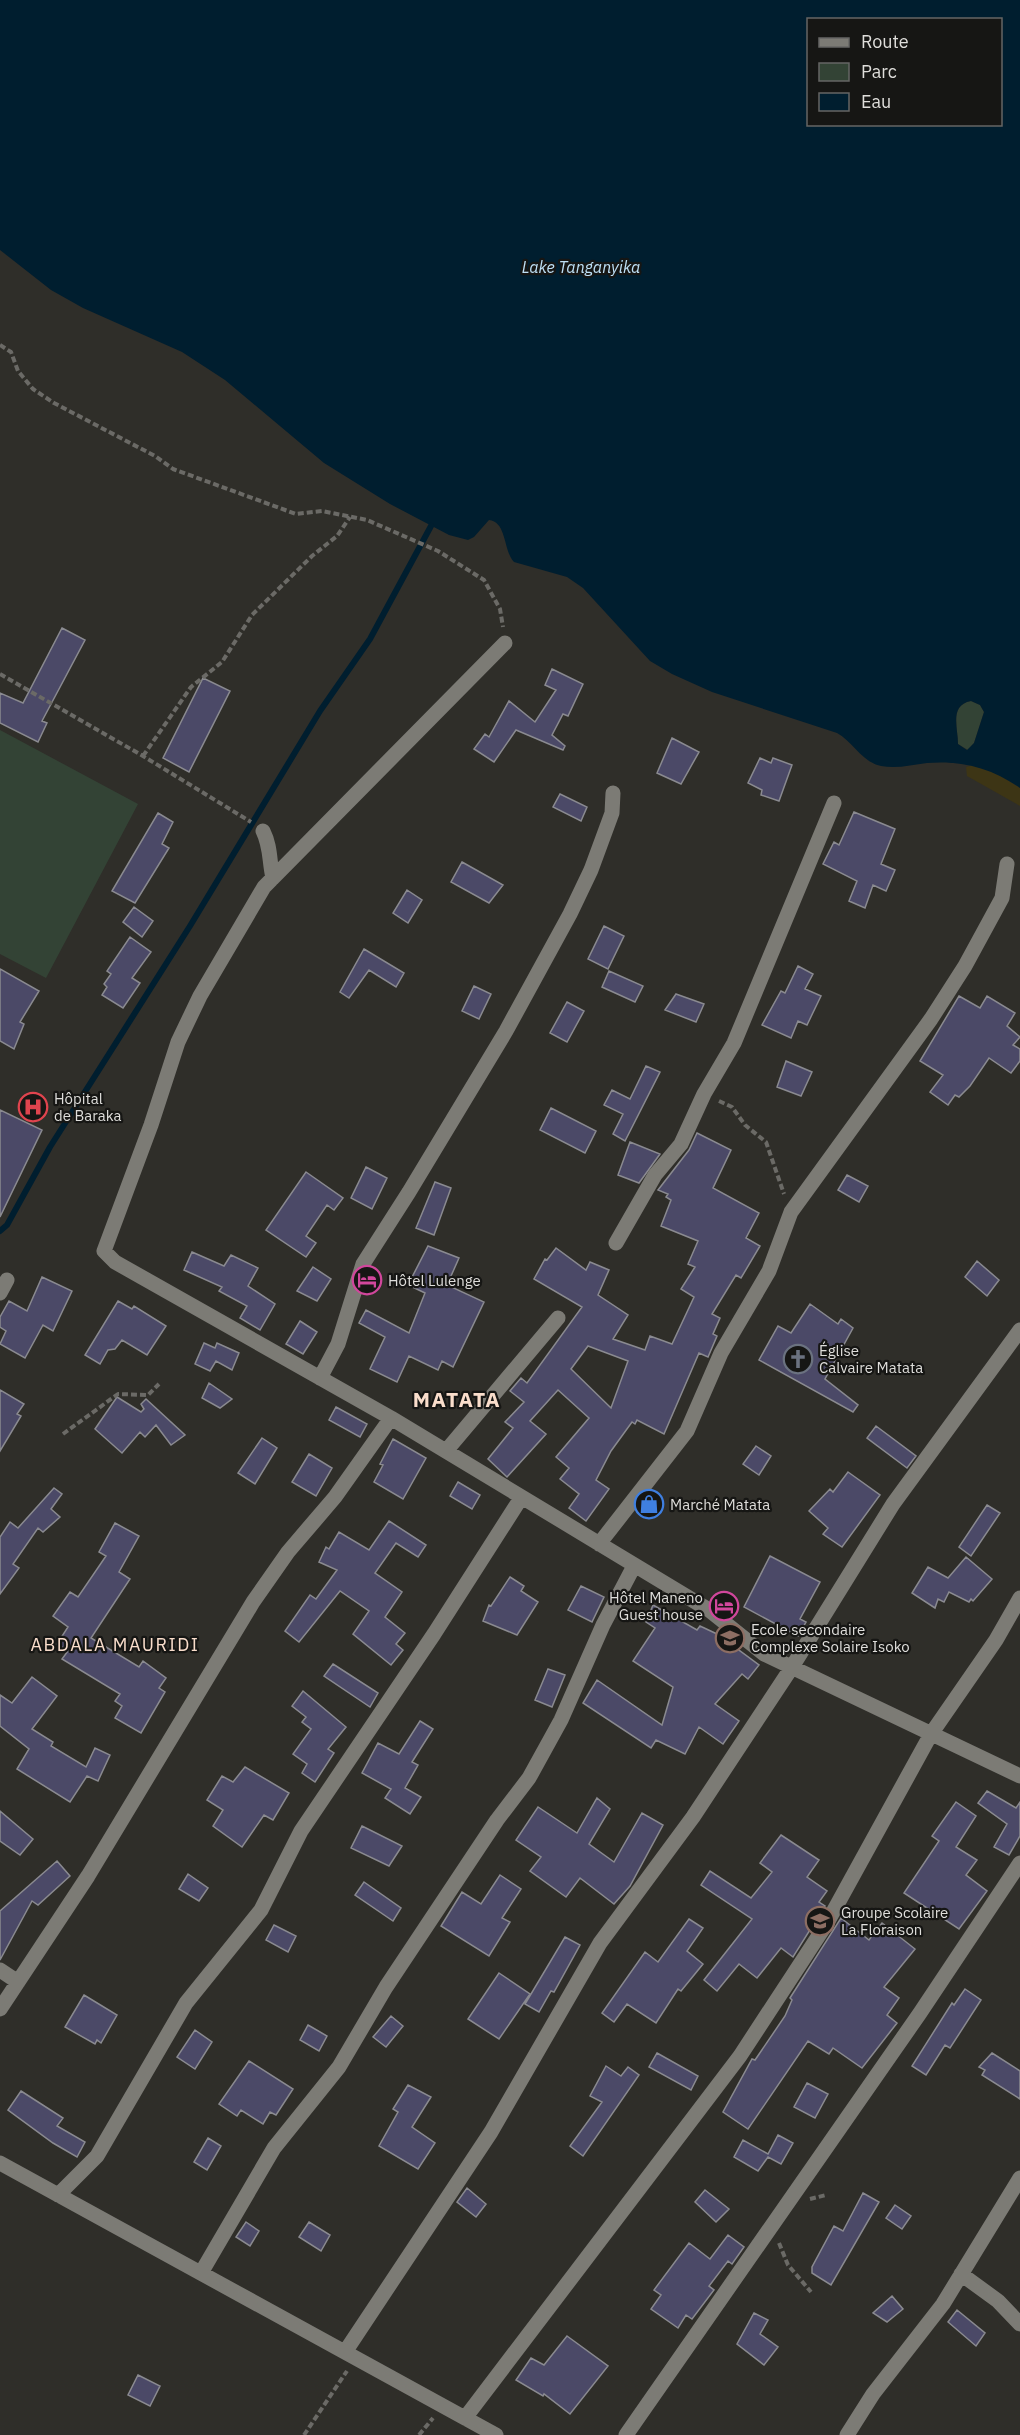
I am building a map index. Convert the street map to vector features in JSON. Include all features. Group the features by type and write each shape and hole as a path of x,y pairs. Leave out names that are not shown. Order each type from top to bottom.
{"street":[{"path":"505,643 264,887 200,996 178,1042 151,1125 104,1251 115,1262 391,1418 709,1610 764,1654 1020,1776"},
{"path":"320,1378 338,1344 363,1264 506,1031 570,914 604,836 612,813 614,793"},
{"path":"616,1243 655,1175 681,1144 704,1094 734,1043 834,803"},
{"path":"263,831 271,846 269,863 273,878"},
{"path":"599,1544 687,1431 721,1353 769,1271 792,1212 932,1018 966,966 1002,898 1007,864"},
{"path":"446,1451 558,1318"},
{"path":"350,2355 491,2132 600,1943 693,1817 792,1667 894,1504 1020,1330"},
{"path":"0,2009 88,1876 253,1602 288,1552 335,1497 391,1418"},
{"path":"58,2195 97,2156 186,2003 261,1910 301,1832 434,1634 521,1498"},
{"path":"201,2273 274,2148 339,2067 386,1988 497,1820 529,1778 561,1720 603,1625 634,1566"},
{"path":"465,2418 740,2056 827,1923 931,1734 996,1640 1020,1598"},
{"path":"626,2435 920,2013 1020,1863"},
{"path":"0,1970 18,1982"},
{"path":"0,2163 496,2435"},
{"path":"847,2435 873,2394 943,2304 1020,2178"},
{"path":"961,2274 998,2301 1020,2324"}],"path":[{"path":"0,345 11,352 18,371 33,389 54,403 155,456 173,469 296,514 322,512 367,520 438,551 484,580 500,609 505,643"},
{"path":"143,756 191,687 222,662 252,615 312,556 337,536 350,517"},
{"path":"0,674 143,756 263,831"},
{"path":"704,1094 732,1107 745,1125 766,1142 792,1212"},
{"path":"63,1434 118,1394 148,1395 159,1384"},
{"path":"772,2226 788,2265 811,2292"},
{"path":"304,2435 350,2355"}],"green space":[{"path":"971,701 980,705 984,712 974,743 968,750 958,744 956,718 960,707"},
{"path":"0,730 138,804 46,978 0,954"}],"sand":[{"path":"973,765 998,774 1020,788 1020,806 967,776 966,767"}],"water":[{"name":"Lake Tanganyika","path":"0,0 1020,0 1020,788 998,775 964,764 940,762 887,767 874,764 837,733 712,692 672,674 650,661 583,588 567,577 514,562 502,531 495,522 489,520 474,537 468,540 449,535 390,504 324,463 225,380 182,352 83,308 51,290 0,250","holes":["971,701 980,705 984,712 974,743 967,750 958,744 957,712 964,703"]}],"building":[{"path":"62,628 85,640 42,721 47,723 38,742 0,723 0,693 23,703"},
{"path":"552,669 583,684 568,716 563,714 552,735 565,746 563,750 516,730 494,762 474,749 485,734 489,737 509,701 535,722 556,690 545,685"},
{"path":"203,678 230,691 189,772 163,758"},
{"path":"672,738 699,752 681,784 657,773"},
{"path":"760,758 771,763 773,758 792,765 779,801 761,795 762,790 748,783"},
{"path":"560,794 587,807 581,821 553,807"},
{"path":"854,812 895,829 881,864 895,870 886,891 873,885 865,908 849,901 857,881 823,864 834,842 839,845"},
{"path":"158,813 173,822 162,844 169,848 135,903 112,891"},
{"path":"462,862 503,885 489,903 451,882"},
{"path":"407,890 422,900 408,923 393,913"},
{"path":"134,907 153,921 142,937 123,922"},
{"path":"604,926 624,936 608,969 588,959"},
{"path":"130,937 151,952 132,978 140,983 123,1008 102,995 107,987 104,984 111,974 107,971"},
{"path":"364,949 404,973 396,987 369,970 349,998 340,992"},
{"path":"798,966 813,974 805,989 821,996 807,1025 798,1021 791,1038 762,1025 781,991 785,993"},
{"path":"0,969 39,991 20,1022 24,1024 14,1049 0,1041"},
{"path":"609,971 643,986 635,1002 602,987"},
{"path":"474,986 491,994 479,1019 462,1011"},
{"path":"676,994 704,1004 696,1022 665,1010"},
{"path":"959,996 980,1008 987,996 1015,1013 1007,1026 1020,1037 1013,1045 1020,1049 1020,1061 1011,1073 989,1058 970,1086 959,1097 955,1095 948,1105 930,1092 943,1075 920,1061"},
{"path":"567,1002 584,1011 567,1042 550,1033"},
{"path":"786,1061 812,1072 801,1096 777,1087"},
{"path":"646,1066 660,1072 625,1141 613,1134 623,1114 604,1105 612,1090 630,1099"},
{"path":"551,1108 596,1131 585,1153 540,1130"},
{"path":"0,1110 42,1130 0,1217"},
{"path":"697,1133 731,1150 713,1188 759,1213 746,1238 760,1246 741,1278 736,1275 712,1314 720,1318 713,1334 717,1336 708,1357 699,1353 664,1434 637,1420 635,1424 632,1422 611,1451 596,1480 609,1489 586,1521 569,1508 579,1494 560,1479 569,1468 556,1457 589,1418 558,1390 530,1421 546,1434 507,1477 488,1459 513,1428 505,1422 524,1402 510,1391 521,1378 527,1383 582,1307 534,1279 545,1259 547,1260 556,1248 586,1270 590,1262 609,1270 598,1295 628,1315 613,1339 645,1350 650,1336 672,1344 694,1297 681,1289 695,1267 688,1264 698,1241 661,1226 671,1200 666,1197 668,1194 658,1190 689,1150","holes":["588,1346 628,1361 611,1408 571,1369"]},
{"path":"630,1142 660,1154 639,1183 618,1175"},
{"path":"366,1167 387,1178 372,1209 351,1198"},
{"path":"306,1172 343,1198 334,1210 327,1205 306,1236 316,1243 306,1257 266,1230"},
{"path":"847,1175 868,1186 859,1202 838,1190"},
{"path":"435,1182 451,1188 434,1235 416,1228"},
{"path":"428,1246 459,1258 447,1285 484,1302 453,1367 442,1361 438,1370 409,1356 397,1382 370,1369 385,1337 359,1323 366,1310 409,1333 425,1293 408,1285"},
{"path":"192,1252 224,1266 231,1255 258,1268 248,1286 275,1304 260,1330 240,1318 247,1306 219,1291 222,1287 184,1270"},
{"path":"977,1261 999,1280 987,1296 965,1277"},
{"path":"313,1267 331,1279 317,1301 297,1291"},
{"path":"42,1277 72,1291 53,1331 43,1325 25,1358 0,1344 6,1331 0,1327 0,1317 9,1301 27,1311"},
{"path":"118,1301 132,1309 134,1306 166,1326 147,1355 122,1340 115,1349 108,1350 100,1364 85,1355"},
{"path":"810,1304 838,1324 841,1319 853,1328 825,1379 858,1405 853,1412 759,1360 778,1326 791,1333"},
{"path":"300,1321 317,1332 303,1354 286,1344"},
{"path":"204,1343 215,1348 217,1343 239,1353 232,1370 216,1361 210,1371 195,1364"},
{"path":"209,1383 232,1399 220,1408 202,1398"},
{"path":"0,1390 24,1404 17,1414 21,1416 0,1451"},
{"path":"117,1397 141,1412 144,1409 141,1404 146,1399 185,1435 171,1445 156,1425 145,1437 140,1432 122,1453 95,1429"},
{"path":"336,1407 367,1424 360,1437 329,1420"},
{"path":"876,1426 916,1456 907,1468 867,1438"},
{"path":"262,1438 277,1448 255,1484 238,1473"},
{"path":"393,1439 426,1458 403,1499 374,1482"},
{"path":"756,1446 771,1456 759,1475 743,1464"},
{"path":"309,1454 332,1468 316,1496 292,1482"},
{"path":"848,1472 880,1495 842,1547 823,1534 828,1528 809,1511 830,1489 833,1492"},
{"path":"458,1482 480,1495 472,1509 450,1496"},
{"path":"54,1488 62,1494 51,1509 60,1517 43,1532 38,1528 13,1564 19,1568 0,1594 0,1537 10,1522 18,1528"},
{"path":"987,1505 1000,1513 971,1556 959,1547"},
{"path":"389,1521 426,1545 418,1557 396,1543 375,1573 402,1592 385,1617 405,1633 396,1644 403,1650 391,1665 353,1634 369,1611 340,1591 299,1642 285,1631 310,1595 316,1599 337,1570 319,1562 326,1547 329,1549 339,1532 369,1550"},
{"path":"115,1523 139,1536 119,1572 130,1579 91,1638 139,1667 143,1661 166,1678 159,1688 165,1692 141,1733 115,1718 122,1706 115,1701 120,1694 62,1659 68,1651 57,1644 68,1627 53,1616 70,1592 78,1597 106,1556 99,1552"},
{"path":"770,1556 820,1582 800,1619 806,1622 798,1636 744,1607"},
{"path":"966,1557 992,1579 973,1601 971,1599 969,1602 949,1592 944,1602 938,1599 935,1608 912,1593 928,1567 948,1578"},
{"path":"510,1577 524,1586 521,1591 538,1602 517,1635 483,1621 489,1605 491,1606"},
{"path":"581,1586 604,1597 592,1622 568,1610"},
{"path":"653,1605 697,1630 700,1626 717,1634 759,1665 748,1679 742,1674 715,1704 739,1721 723,1744 699,1727 685,1754 656,1740 651,1748 583,1703 597,1680 662,1725 673,1687 633,1661 655,1628 646,1622"},
{"path":"333,1664 378,1693 370,1707 324,1676"},
{"path":"548,1669 565,1675 552,1707 535,1700"},
{"path":"32,1677 57,1696 32,1729 53,1742 51,1746 86,1767 95,1748 110,1755 98,1781 87,1776 70,1802 17,1769 29,1749 0,1726 0,1695 12,1703"},
{"path":"303,1691 346,1727 328,1749 334,1753 315,1782 302,1773 307,1764 293,1754 311,1729 302,1722 306,1717 292,1706"},
{"path":"420,1721 433,1729 412,1762 418,1765 405,1788 421,1797 410,1814 385,1798 391,1789 362,1773 378,1743 399,1754"},
{"path":"245,1767 289,1793 273,1820 264,1815 242,1847 213,1826 223,1810 207,1800 222,1776 233,1782"},
{"path":"987,1791 1016,1808 1020,1802 1020,1836 1009,1855 994,1847 1007,1824 978,1803"},
{"path":"597,1798 610,1809 589,1844 614,1862 642,1813 663,1825 630,1886 614,1904 580,1878 566,1897 530,1871 541,1857 516,1840 538,1807 577,1833"},
{"path":"956,1802 976,1816 956,1847 977,1860 966,1875 987,1891 959,1929 904,1893 939,1841 932,1836"},
{"path":"0,1811 33,1839 20,1855 0,1841"},
{"path":"362,1826 402,1846 389,1866 351,1848"},
{"path":"781,1835 819,1860 807,1877 827,1891 819,1902 825,1906 793,1957 781,1948 757,1978 739,1964 717,1991 704,1980 752,1919 701,1885 710,1871 751,1898 772,1872 760,1863"},
{"path":"57,1861 70,1876 38,1905 32,1901 0,1960 0,1911"},
{"path":"188,1874 208,1888 199,1901 179,1889"},
{"path":"500,1875 521,1889 502,1918 510,1922 489,1956 441,1926 462,1892 481,1904"},
{"path":"364,1882 401,1908 393,1921 355,1895"},
{"path":"841,1918 869,1940 882,1923 915,1949 884,1987 899,1998 887,2015 897,2023 862,2068 833,2048 829,2054 808,2041 748,2129 723,2112 752,2059 755,2060 785,2016 792,2000 790,1998"},
{"path":"689,1919 703,1928 687,1951 703,1964 681,1991 678,1989 656,2023 627,2004 614,2022 602,2013 645,1952 658,1962"},
{"path":"274,1925 296,1936 288,1952 266,1940"},
{"path":"565,1937 580,1945 554,1992 551,1991 539,2012 525,2004"},
{"path":"499,1973 530,1994 499,2039 468,2019"},
{"path":"965,1989 981,2000 950,2048 945,2045 926,2075 912,2066 952,2003 954,2005"},
{"path":"84,1995 117,2015 101,2043 97,2040 95,2044 65,2027"},
{"path":"391,2016 403,2026 386,2047 373,2037"},
{"path":"308,2025 327,2036 319,2051 300,2040"},
{"path":"195,2030 212,2042 195,2069 177,2057"},
{"path":"657,2053 698,2076 691,2090 649,2067"},
{"path":"992,2053 1020,2071 1020,2099 982,2075 985,2070 979,2067"},
{"path":"249,2061 293,2089 276,2115 270,2112 263,2124 241,2110 237,2116 219,2104"},
{"path":"606,2066 621,2076 628,2067 639,2075 583,2156 570,2146 602,2102 590,2096"},
{"path":"807,2083 828,2094 815,2118 794,2107"},
{"path":"408,2085 431,2097 412,2127 435,2143 418,2169 379,2146 398,2112 393,2109"},
{"path":"21,2091 63,2118 57,2126 85,2142 77,2157 53,2143 8,2110"},
{"path":"778,2135 793,2143 781,2164 768,2157 758,2171 734,2157 743,2140 768,2154"},
{"path":"208,2138 221,2146 207,2170 194,2162"},
{"path":"467,2188 486,2204 476,2217 457,2202"},
{"path":"705,2190 729,2209 716,2222 695,2202"},
{"path":"863,2193 879,2202 831,2285 812,2273 812,2267 834,2226 843,2231"},
{"path":"895,2205 911,2216 902,2229 886,2218"},
{"path":"246,2222 259,2231 250,2246 236,2237"},
{"path":"309,2222 330,2235 321,2251 299,2237"},
{"path":"728,2235 744,2247 732,2264 728,2261 709,2286 714,2290 692,2319 686,2315 678,2328 651,2309 661,2295 654,2290 689,2243 710,2259"},
{"path":"892,2296 903,2309 887,2322 873,2313"},
{"path":"957,2310 985,2333 976,2346 948,2322"},
{"path":"754,2313 768,2320 760,2334 778,2347 764,2365 737,2344"},
{"path":"567,2336 608,2366 570,2414 544,2394 543,2396 516,2380 531,2358 544,2365"},
{"path":"138,2375 160,2386 150,2406 128,2395"}],"waterway":[{"path":"0,1231 7,1225 50,1147 190,926 320,711 370,639 431,526"}],"place":[{"name":"Hôpital de Baraka","path":"33,1107"},
{"name":"Hôtel Lulenge","path":"367,1280"},
{"name":"Église Calvaire Matata","path":"798,1359"},
{"name":"Marché Matata","path":"649,1504"},
{"name":"Hôtel Maneno Guest house","path":"724,1606"},
{"name":"Ecole secondaire Complexe Solaire Isoko","path":"730,1638"},
{"name":"Groupe Scolaire La Floraison","path":"820,1921"}],"district":[{"name":"MATATA","path":"457,1399"},
{"name":"ABDALA MAURIDI","path":"115,1644"}]}
